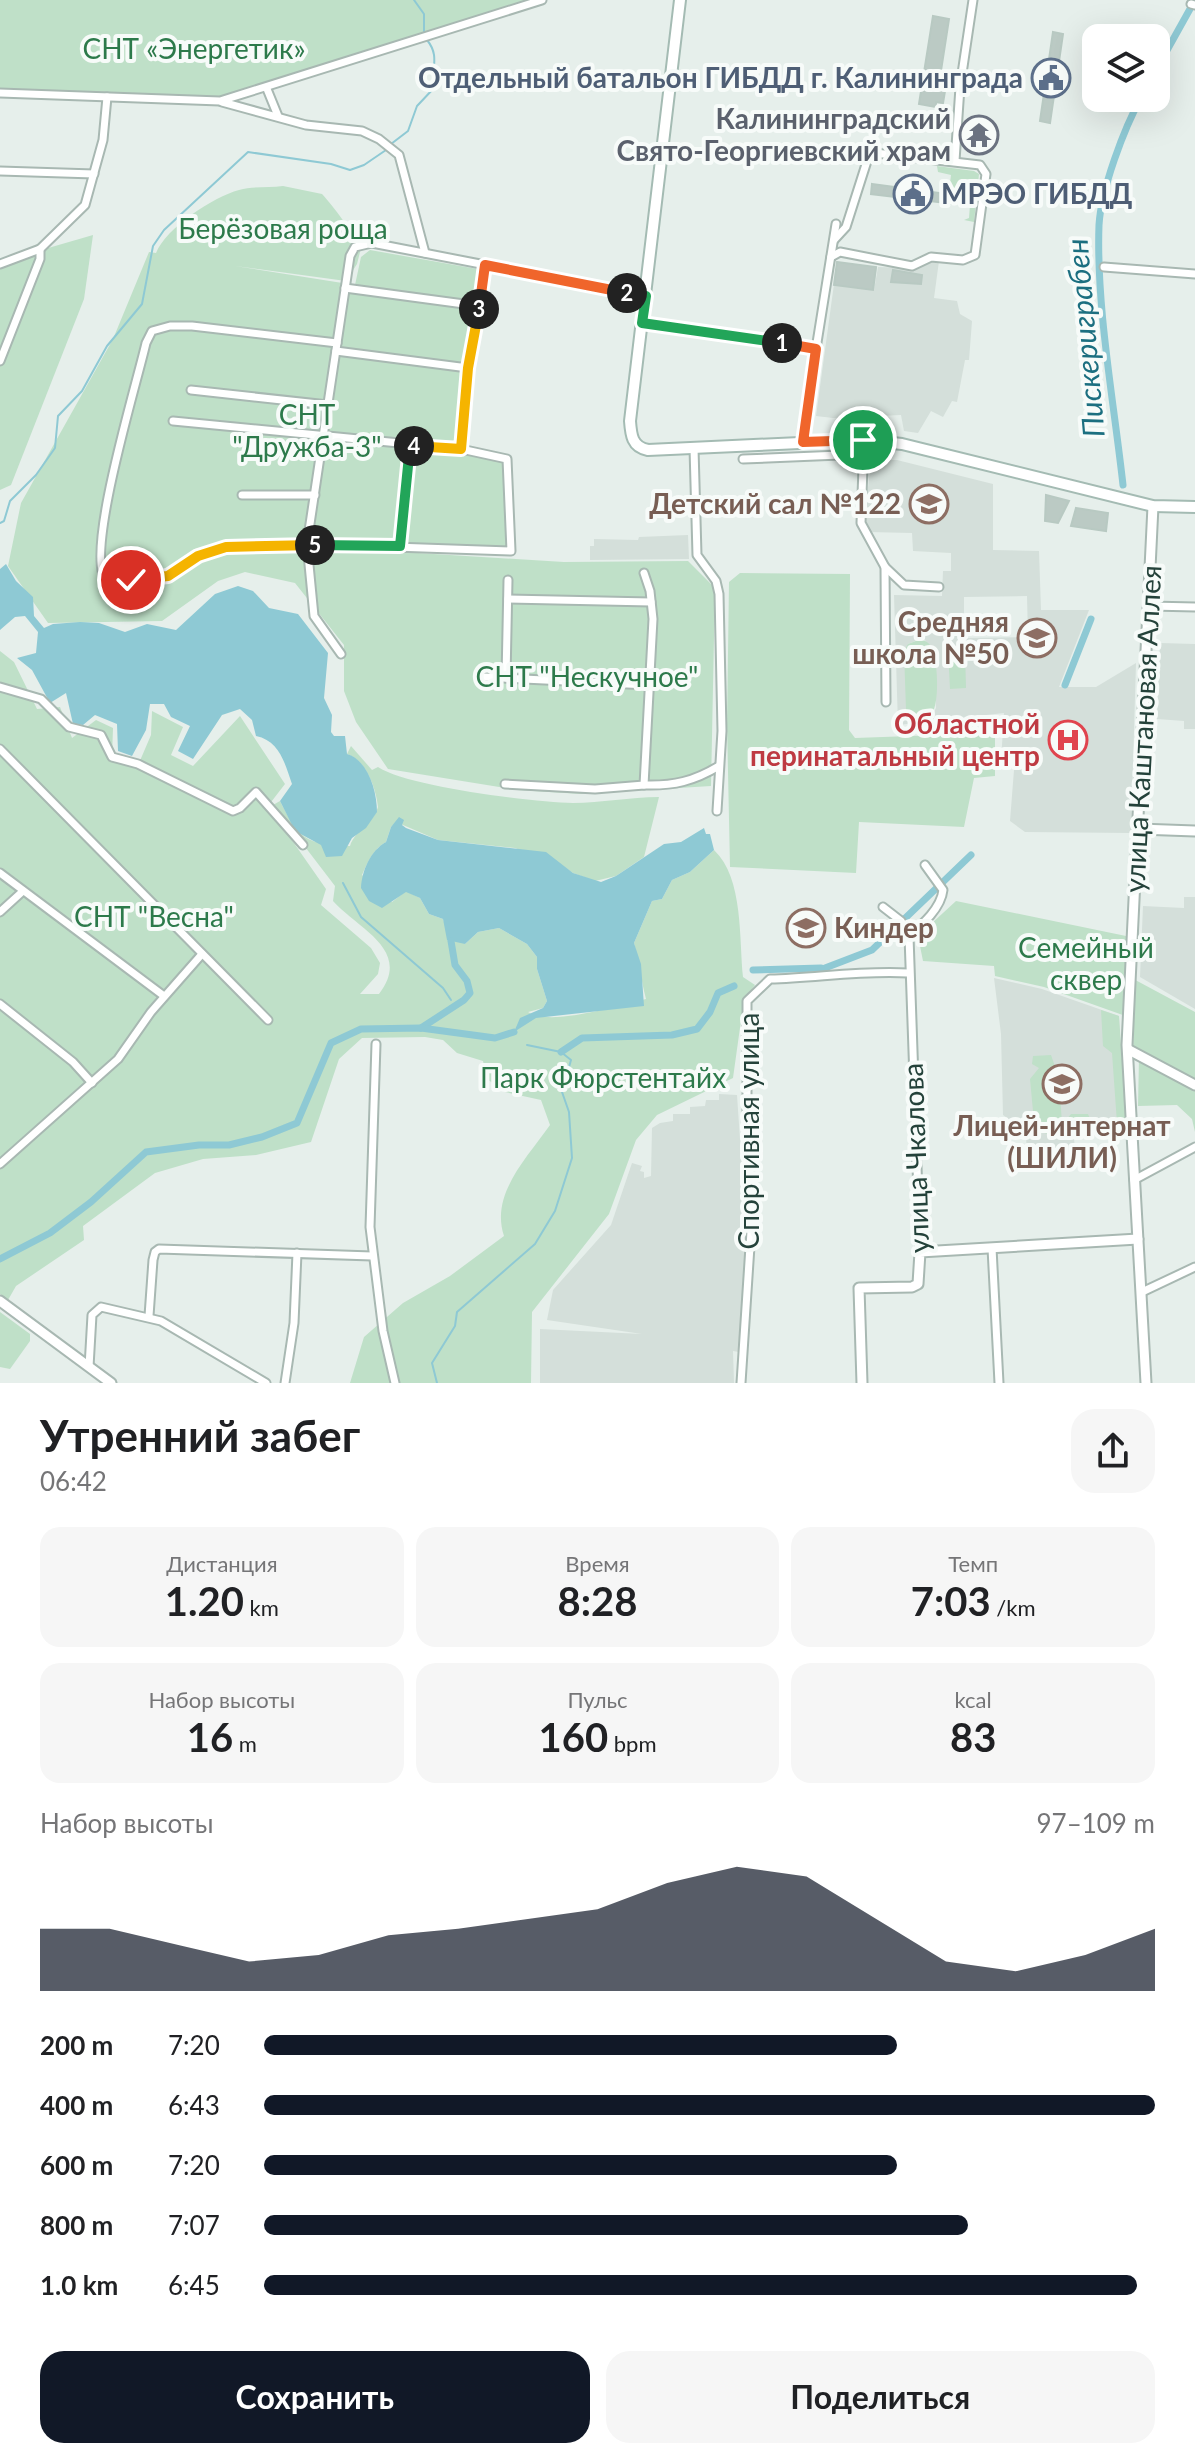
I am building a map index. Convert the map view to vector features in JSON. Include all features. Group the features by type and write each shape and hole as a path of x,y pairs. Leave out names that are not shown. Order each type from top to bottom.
{"main road":[{"path":"680,0 630,421 631,438 642,449 864,440 902,444 1153,506 1195,507"}],"street":[{"path":"220,101 267,89 542,0"},
{"path":"955,161 960,87 973,0"},
{"path":"267,89 278,116"},
{"path":"0,93 220,101 306,125 362,131 395,152 425,253"},
{"path":"0,264 40,249 85,205 103,140 107,97"},
{"path":"831,257 840,252 912,266 931,257 963,260 975,255 986,174 980,165 875,153 868,158 846,227 834,240"},
{"path":"0,171 94,174"},
{"path":"803,442 836,224"},
{"path":"341,654 314,616 307,544 350,256 355,247 363,243 425,253 646,296"},
{"path":"0,361 40,259 40,249"},
{"path":"461,449 468,368 485,265"},
{"path":"1104,267 1195,274"},
{"path":"345,288 479,306"},
{"path":"642,323 816,349"},
{"path":"173,421 461,449 507,459 511,551 307,544 226,547 198,556 161,578 106,581 101,574 107,496 152,331 170,326 192,326 468,368"},
{"path":"191,390 328,405"},
{"path":"864,440 861,523 885,567 904,585 939,587"},
{"path":"400,546 410,446"},
{"path":"694,448 697,555 716,581 719,594 722,731 717,811"},
{"path":"743,459 864,454"},
{"path":"242,495 315,495"},
{"name":"улица Каштановая Аллея","path":"1146,1383 1128,1049 1153,506"},
{"path":"885,567 886,702"},
{"path":"644,573 651,602 644,785"},
{"path":"506,678 508,580"},
{"path":"508,599 651,602"},
{"path":"1150,606 1195,607"},
{"path":"484,677 648,685"},
{"path":"0,687 41,699 69,727 101,735 112,757 138,764 233,811 256,792 303,845"},
{"path":"0,749 268,1020"},
{"path":"505,784 595,789 671,786 696,780 719,766"},
{"path":"1139,829 1195,831"},
{"path":"883,907 903,923 909,936 922,925 942,900 940,887 925,865"},
{"path":"0,873 164,996"},
{"path":"0,912 23,891"},
{"name":"улица Чкалова","path":"862,1383 859,1288 912,1287 918,1284 920,1252 909,936"},
{"path":"0,1164 118,1059 164,996 202,954"},
{"name":"Спортивная улица","path":"741,1383 752,1216 747,1112 747,1001 770,979 832,977 874,971 908,973"},
{"path":"0,1004 73,1062 92,1083"},
{"path":"376,1044 370,1202 372,1256 395,1383"},
{"path":"1128,1049 1195,1085"},
{"path":"1134,1180 1195,1147"},
{"path":"920,1252 1138,1239"},
{"path":"992,1248 999,1383"},
{"path":"149,1316 153,1260 159,1249 372,1256"},
{"path":"285,1383 294,1323 297,1253"},
{"path":"1142,1292 1195,1267"},
{"path":"0,1301 111,1383"},
{"path":"89,1367 92,1315 95,1309 101,1307 149,1316 266,1383"}],"shaded area":[{"path":"932,260 939,261 934,298 957,301 960,314 972,321 969,360 965,360 957,402 952,401 943,417 931,411 918,433 904,431 901,415 816,416 837,262 877,267 874,290 878,267 911,268"},
{"path":"871,460 897,460 993,484 993,550 1039,551 1041,610 1089,610 1059,687 1096,687 1136,663 1131,833 1025,832 1010,821 1014,770 1011,763 1001,761 1004,713 898,725 894,595 942,596 943,571 951,571 951,553 913,551 912,533 868,532 864,524","holes":["1027,596 1028,637 964,638 964,597","925,640 934,653 936,708 931,717 915,718 908,712 908,644"]},
{"path":"688,535 689,559 590,560 590,546 594,546 594,539 638,540 639,537"},
{"path":"1160,643 1195,644 1195,729 1184,729 1184,721 1157,719"},
{"path":"1184,897 1195,897 1195,1009 1140,977 1143,906 1184,908"},
{"name":"Лицей-интернат (ШИЛИ)","path":"994,978 1042,989 1119,1016 1122,1125 1073,1129 1076,1158 1027,1163 1026,1132 1003,1115 1001,1034"},
{"path":"719,1094 737,1095 744,1198 748,1199 739,1352 733,1351 734,1383 540,1383 540,1329 642,1334 547,1320 553,1290 611,1225 632,1163 642,1166 640,1171 644,1172 644,1178 651,1176 652,1128 673,1121 673,1114 690,1114 690,1107 705,1106 706,1100 719,1100"}],"green space":[{"name":"СНТ «Энергетик»","path":"0,0 542,0 216,100 0,94"},
{"path":"937,166 979,174 974,222 964,220 969,218 971,191 957,188 957,192 949,191 951,175 938,172"},
{"name":"СНТ \"Дружба-3\"","path":"283,186 322,194 361,248 357,264 346,281 235,266 355,285 361,257 370,250 483,270 461,453 504,460 507,550 417,548 418,553 564,562 688,561 715,588 711,786 581,794 517,790 388,769 356,722 344,691 344,645 295,583 245,572 218,581 162,621 48,623 8,566 21,503 113,339 149,252 156,253 161,243 180,224 216,199 244,189"},
{"path":"93,235 84,299 11,485 0,490 0,262"},
{"path":"740,573 850,574 849,730 855,738 995,733 995,776 974,778 964,827 859,822 856,873 730,867 727,724 729,582"},
{"path":"921,639 930,645 936,666 936,698 934,711 928,719 919,719 906,710 904,651 908,644"},
{"path":"965,649 966,688 950,689 948,650"},
{"path":"0,651 14,662 37,709 60,707 72,738 96,720 113,728 112,756 139,763 151,735 152,711 183,727 171,755 193,766 240,716 285,784 268,806 326,889 321,905 371,948 380,963 378,974 360,994 379,994 388,979 390,965 386,953 368,931 333,901 335,886 273,805 280,801 293,824 305,837 350,846 378,807 365,768 347,754 351,746 372,770 378,767 416,781 472,792 573,803 659,797 644,857 616,876 595,881 515,848 438,840 396,822 386,842 369,861 362,875 392,902 406,891 420,898 429,914 443,919 446,928 465,944 478,932 499,928 527,944 537,957 537,969 547,1001 543,1008 528,1012 539,1016 568,1016 646,999 634,943 652,901 662,899 672,880 690,872 714,850 724,862 731,877 738,910 743,977 755,985 744,999 733,1078 657,1115 636,1140 609,1214 532,1312 531,1383 350,1383 364,1337 403,1303 450,1276 504,1236 501,1221 506,1191 550,1125 541,1100 505,1092 487,1079 483,1061 457,1053 443,1040 425,1037 362,1038 339,1059 311,1142 256,1155 203,1159 155,1173 83,1226 84,1240 16,1286 8,1300 0,1294"},
{"name":"Семейный сквер","path":"956,901 1126,936 1126,975 1195,1012 1195,1081 1133,1049 1134,1019 1044,987 995,976 994,966 923,961 918,936"},
{"path":"1101,1010 1119,1016 1127,1131 1077,1133 1067,1119 1071,1114 1088,1114 1091,1121 1102,1125 1117,1123 1112,1053 1103,1046"},
{"path":"1051,1055 1059,1078 1062,1124 1048,1134 1041,1132 1034,1122 1030,1079 1039,1068 1032,1064 1033,1056"},
{"path":"1139,1058 1195,1088 1195,1132 1192,1119 1177,1105 1138,1106"},
{"path":"0,1312 30,1334 30,1341 10,1369 0,1367"}],"water":[{"path":"6,564 16,581 33,597 34,616 44,628 53,624 80,622 99,623 125,632 147,624 176,630 215,594 238,586 253,591 269,608 298,614 328,653 324,698 332,715 331,732 334,736 345,736 347,754 366,769 373,786 377,812 366,828 352,838 342,856 326,857 321,845 295,831 280,801 292,784 284,761 271,743 256,736 252,720 240,709 222,715 193,759 178,751 190,726 171,717 164,704 150,704 146,730 132,756 118,751 117,724 95,715 83,725 73,724 66,693 50,703 32,670 17,658 36,653 38,632 25,616 15,617 0,630 0,569"},
{"path":"399,817 404,820 402,825 406,828 438,840 546,852 573,873 601,882 616,876 664,844 681,842 704,828 706,834 710,834 714,850 690,872 672,880 662,899 652,901 634,943 641,964 644,1006 536,1018 514,1032 520,1018 543,1008 547,1001 537,969 537,957 527,944 499,928 478,932 465,944 447,940 443,919 429,914 420,898 406,892 382,908 369,901 361,888 368,862 386,842 391,827"}],"building":[{"path":"933,16 949,19 938,90 945,91 943,103 936,102 936,107 919,104"},
{"name":"Отдельный батальон ГИБДД г. Калининграда","path":"1053,32 1063,34 1050,123 1040,121"},
{"name":"МРЭО ГИБДД","path":"872,184 955,195 954,204 871,194"},
{"path":"837,262 876,267 873,290 834,285"},
{"path":"893,270 922,275 921,284 891,282"},
{"path":"1046,495 1069,501 1058,523 1045,521"},
{"path":"1076,508 1108,513 1106,531 1071,526"}],"waterway":[{"path":"414,0 424,14 424,34"},
{"name":"Пискериграбен","path":"1170,45 1195,0"},
{"path":"391,144 408,131 417,106 434,88 434,58 427,40"},
{"name":"Пискериграбен","path":"1123,485 1103,321 1099,225 1114,160 1134,112"},
{"path":"0,523 4,521 10,501 36,475 55,448 58,416 82,391 107,346 142,304 153,246 164,230 248,152 331,164 350,170 364,165 386,150"},
{"name":"Пискериграбен","path":"1065,685 1091,619"},
{"name":"Пискериграбен","path":"825,968 872,950 971,855"},
{"path":"343,883 361,917 443,988 451,1000"},
{"path":"421,1028 470,993 467,981 455,965 451,941"},
{"name":"Пискериграбен","path":"753,970 821,968"},
{"name":"Пискериграбен","path":"561,1052 582,1038 672,1035 697,1029 710,1012 718,993 734,986"},
{"path":"0,1259 50,1233 91,1202 146,1152 199,1145 229,1145 262,1137 297,1123 331,1043 361,1029 421,1028 495,1038 514,1032"},
{"path":"437,1383 432,1363 455,1326 457,1312 535,1244 555,1211 572,1158 569,1112 562,1092 571,1060 561,1052 527,1045"}],"place":[{"name":"Отдельный батальон ГИБДД г. Калининграда","path":"1051,78"},
{"name":"Калининградский Свято-Георгиевский храм","path":"979,135"},
{"name":"МРЭО ГИБДД","path":"913,194"},
{"name":"Детский сал №122","path":"929,504"},
{"name":"Средняя школа №50","path":"1037,638"},
{"name":"Областной перинатальный центр","path":"1068,740"},
{"name":"Киндер","path":"806,928"},
{"name":"Лицей-интернат (ШИЛИ)","path":"1062,1084"}],"route":[{"path":"131,580 168,576 198,556 226,547 253,544 400,546 410,446 461,449 468,368 485,265 646,296 642,323 816,349 803,442 863,440"}],"park label":[{"name":"Берёзовая роща","path":"283,229"},
{"name":"СНТ \"Нескучное\"","path":"587,677"},
{"name":"СНТ \"Весна\"","path":"154,917"},
{"name":"Парк Фюрстентайх","path":"603,1078"}]}
